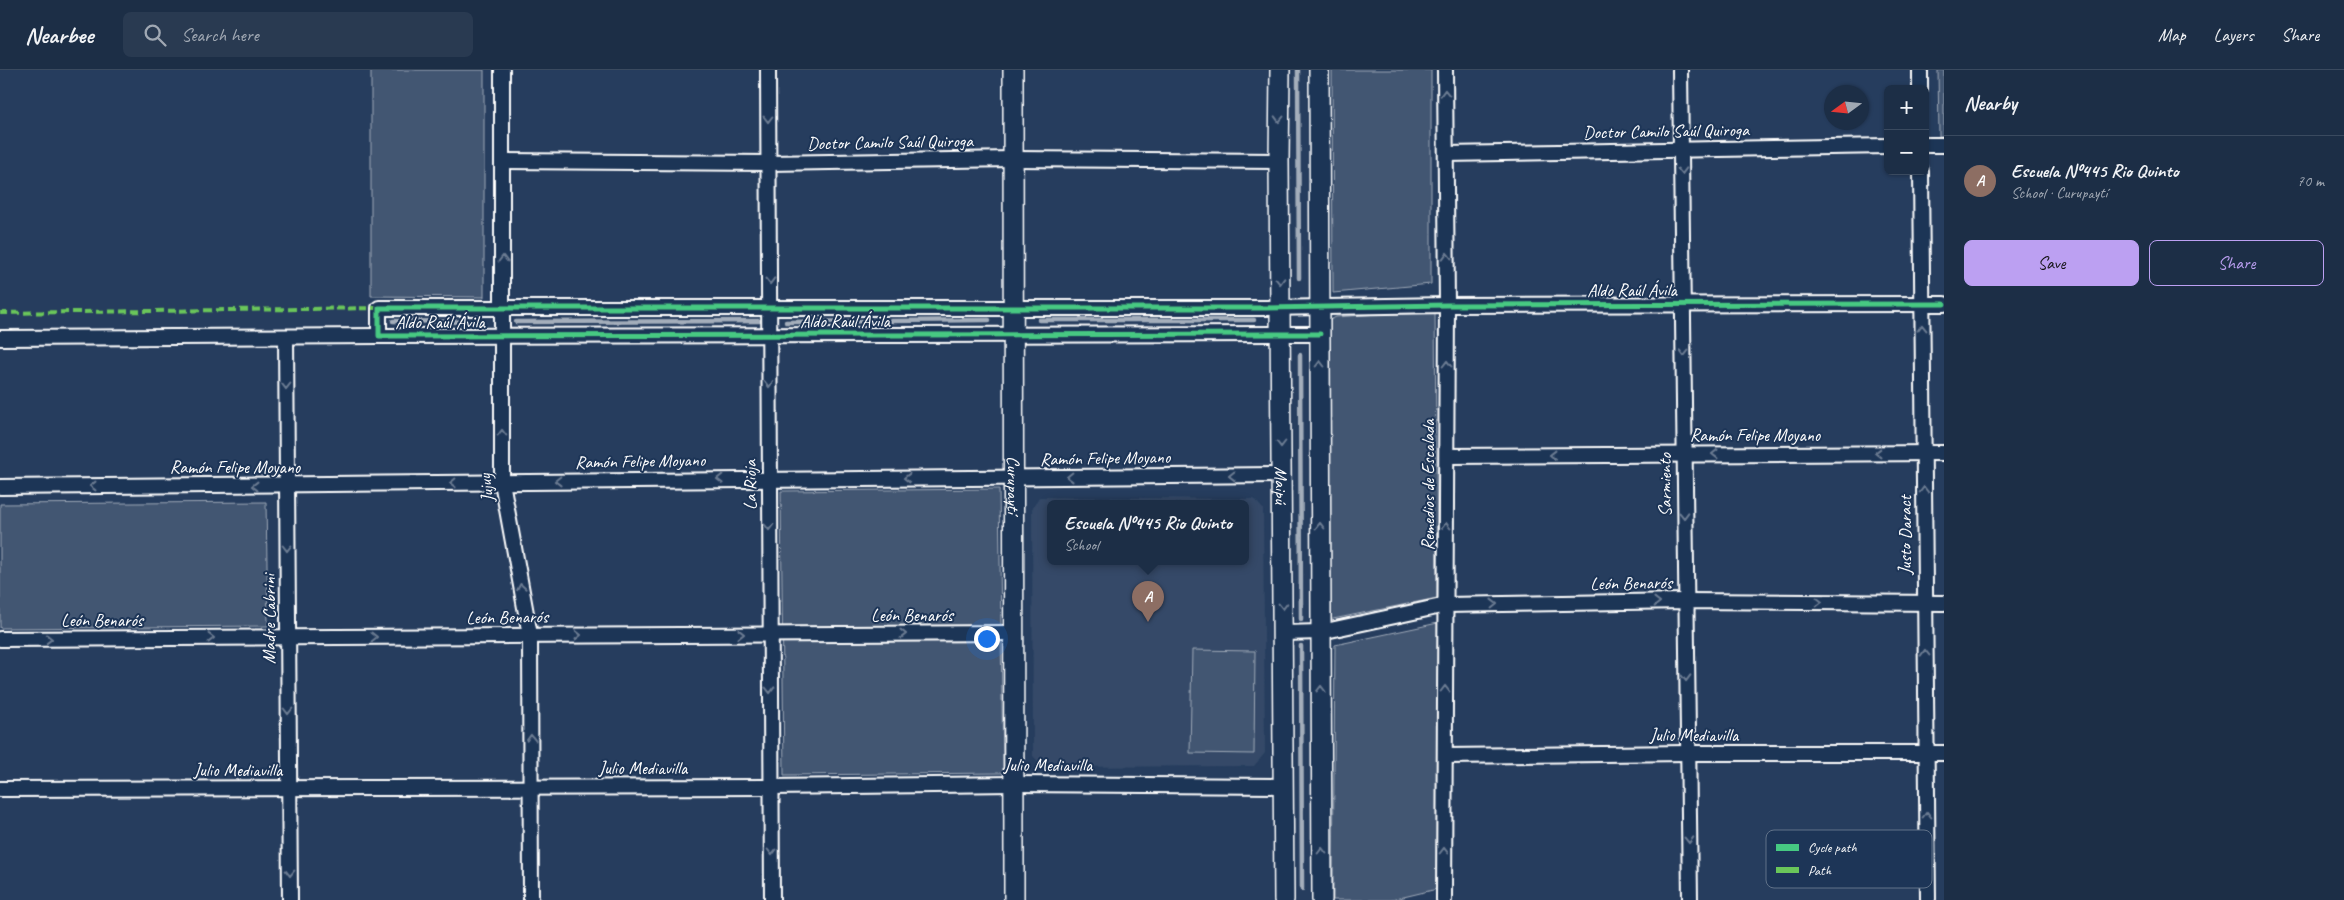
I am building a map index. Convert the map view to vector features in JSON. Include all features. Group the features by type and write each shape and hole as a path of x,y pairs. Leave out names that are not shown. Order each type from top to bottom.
{"street":[{"name":"Jujuy","path":"502,70 502,482 530,635 531,900"},
{"name":"La Rioja","path":"768,70 772,900"},
{"name":"Curupaytí","path":"1013,70 1014,900"},
{"name":"Maipú","path":"1280,70 1281,475 1285,786 1284,900"},
{"path":"1319,70 1322,900"},
{"name":"Remedios de Escalada","path":"1444,900 1447,456 1445,70"},
{"name":"Sarmiento","path":"1680,70 1685,304 1683,454 1690,899"},
{"path":"1920,70 1920,85"},
{"path":"1929,145 1944,145"},
{"name":"Doctor Camilo Saúl Quiroga","path":"1446,154 1884,146"},
{"name":"Doctor Camilo Saúl Quiroga","path":"502,161 768,163 1013,159 1279,161"},
{"name":"Justo Daract","path":"1921,175 1928,830"},
{"name":"Aldo Raúl Ávila","path":"1320,334 379,336 379,308 1280,308 1447,305 1944,304"},
{"path":"0,338 379,336"},
{"name":"Madre Cabrini","path":"286,337 290,900"},
{"name":"Ramón Felipe Moyano","path":"1447,456 1944,453"},
{"name":"Ramón Felipe Moyano","path":"0,487 287,486 769,478 1281,475"},
{"name":"León Benarós","path":"1283,633 1321,632 1446,605 1685,601 1944,603"},
{"name":"León Benarós","path":"0,639 1014,633"},
{"name":"Julio Mediavilla","path":"1445,756 1687,753 1944,753"},
{"name":"Julio Mediavilla","path":"0,789 771,788 1014,784 1285,786"}],"shaded area":[{"path":"371,70 484,70 484,297 371,296"},
{"path":"1332,70 1431,70 1431,284 1333,293"},
{"path":"1938,70 1944,70 1944,136 1939,136"},
{"path":"1435,310 1437,598 1328,620 1328,327 1330,320 1336,317"},
{"path":"999,489 1003,773 784,775 781,491"},
{"path":"1039,497 1254,499 1263,509 1265,753 1254,766 1044,767 1033,756 1032,509"},
{"path":"266,502 268,626 0,628 0,504"},
{"path":"1438,623 1437,889 1391,900 1333,900 1335,645"},
{"path":"1192,650 1255,651 1254,754 1190,753"}],"waterway":[{"path":"1298,70 1299,278"},
{"path":"786,322 989,320"},
{"path":"1039,320 1254,320"},
{"path":"393,321 482,322"},
{"path":"516,322 760,321"},
{"path":"1300,355 1301,619"},
{"path":"1301,646 1302,889"}],"marked path":[{"path":"0,313 379,308"}],"cycle path":[{"path":"1320,334 379,336 379,308 1266,308 1447,305 1944,304"}],"place":[{"name":"Escuela Nº445 Rio Quinto","path":"1148,622"}]}
